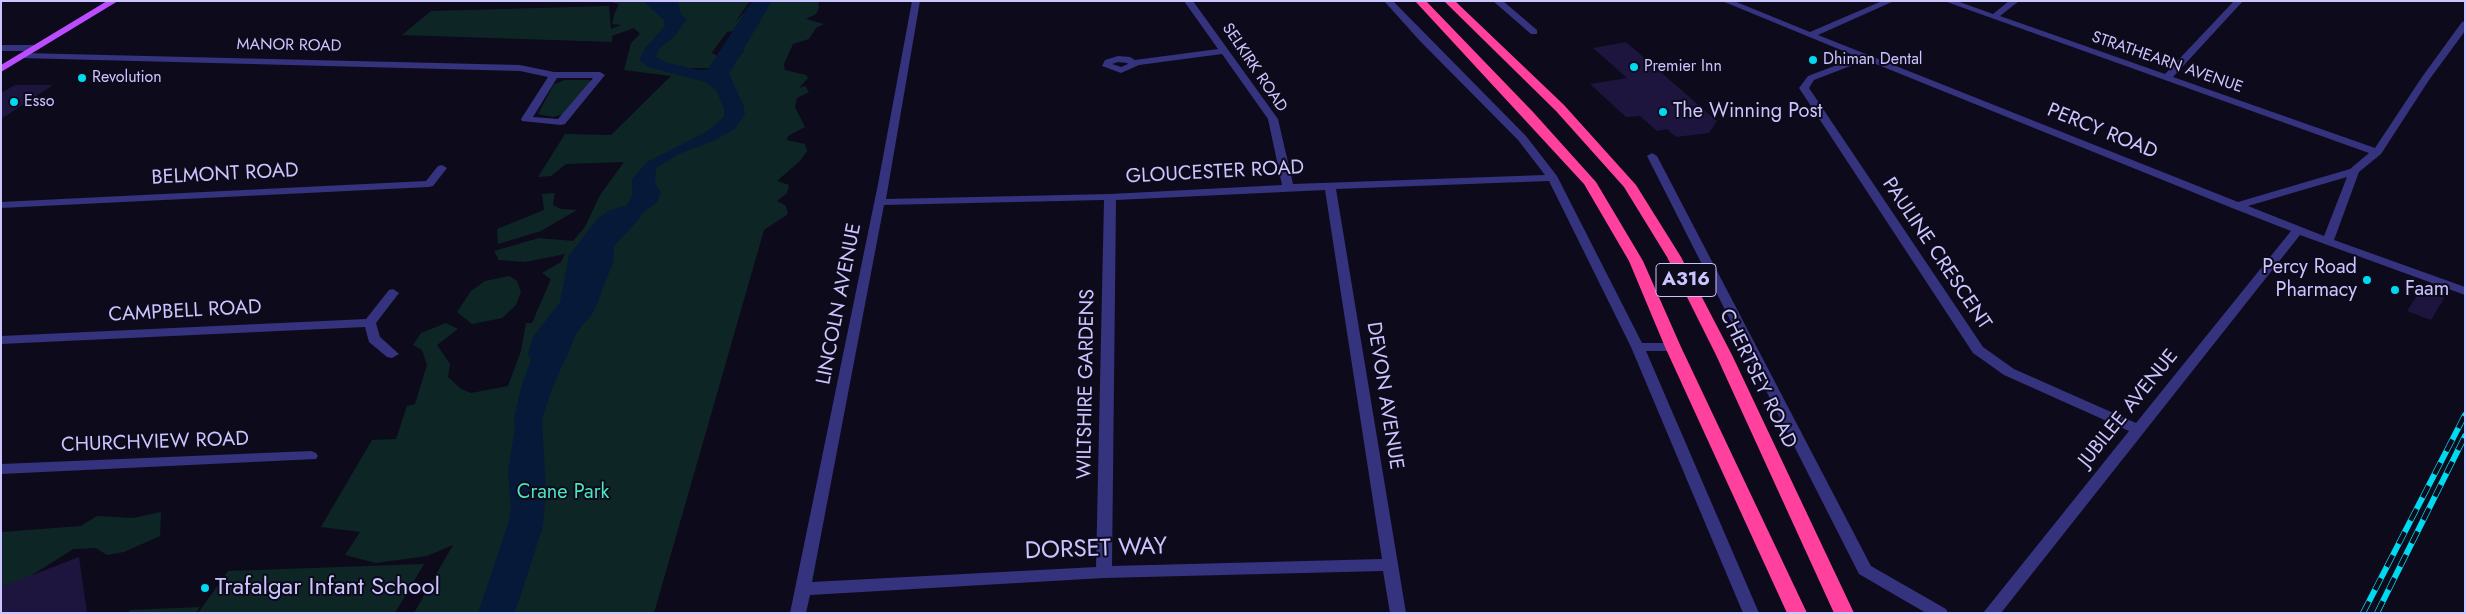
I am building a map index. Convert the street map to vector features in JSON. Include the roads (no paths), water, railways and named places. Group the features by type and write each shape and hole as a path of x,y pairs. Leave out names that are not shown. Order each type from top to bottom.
{"highway":[{"name":"A316","path":"1420,1 1529,115 1589,182 1636,262 1673,347 1797,613"},
{"name":"CHERTSEY ROAD","path":"1449,1 1560,108 1629,185 1674,257 1724,355 1844,613"}],"main road":[{"path":"1,69 114,1"}],"street":[{"name":"LINCOLN AVENUE","path":"798,613 879,202 916,1"},
{"name":"SELKIRK ROAD","path":"1188,1 1273,119 1288,188"},
{"path":"1388,1 1423,39 1522,138 1553,178 1638,347 1751,613"},
{"path":"1497,1 1534,32"},
{"name":"PERCY ROAD","path":"1726,1 2236,206 2328,242 2465,291"},
{"path":"1810,35 1890,1"},
{"name":"STRATHEARN AVENUE","path":"1948,1 2377,152"},
{"path":"1994,18 2014,1"},
{"path":"2167,78 2239,1"},
{"path":"2236,206 2354,170 2377,152 2424,79 2465,24"},
{"path":"1,48 37,48"},
{"path":"1134,63 1225,50"},
{"name":"MANOR ROAD","path":"23,56 421,64 520,68 554,75 600,75 561,122 526,119 554,75"},
{"name":"PAULINE CRESCENT","path":"1866,57 1811,78 1804,88 1978,350 2010,372 2138,429"},
{"name":"CHERTSEY ROAD","path":"1652,156 1865,570 1940,613"},
{"name":"BELMONT ROAD","path":"1,204 429,184 442,168"},
{"path":"2328,242 2354,170"},
{"name":"GLOUCESTER ROAD","path":"879,202 1110,197 1330,186 1553,178"},
{"name":"DEVON AVENUE","path":"1330,186 1398,613"},
{"name":"WILTSHIRE GARDENS","path":"1104,572 1110,197"},
{"name":"JUBILEE AVENUE","path":"1991,613 2298,230"},
{"path":"392,354 374,339 370,324 393,293"},
{"name":"CAMPBELL ROAD","path":"1,340 370,324"},
{"path":"1638,347 1673,347"},
{"name":"CHURCHVIEW ROAD","path":"1,469 311,456"},
{"name":"DORSET WAY","path":"804,588 1104,572 1391,565"}],"water":[{"path":"643,1 678,1 681,15 687,19 674,37 659,49 656,57 668,63 699,70 708,69 752,1 772,1 729,74 743,104 745,114 735,129 715,140 679,154 656,168 655,183 661,192 657,202 628,225 614,246 614,260 600,296 592,315 578,330 552,389 542,419 546,493 543,526 519,601 514,613 478,613 508,524 511,508 508,472 515,428 514,417 522,384 538,341 546,336 551,322 579,305 592,266 582,246 586,235 626,206 632,196 632,179 647,162 706,132 724,117 724,109 716,90 705,82 648,67 639,60 645,48 665,26 664,20"}],"waterway":[{"path":"548,354 553,337 579,303 587,255 611,226 623,217"}],"railway":[{"path":"2363,613 2465,415"},
{"path":"2377,613 2465,436"}],"place":[{"name":"Dhiman Dental","path":"1813,60"},
{"name":"Premier Inn","path":"1634,67"},
{"name":"Revolution","path":"82,78"},
{"name":"Esso","path":"14,102"},
{"name":"The Winning Post","path":"1663,112"},
{"name":"Percy Road Pharmacy","path":"2367,280"},
{"name":"Faam","path":"2395,290"},
{"name":"Trafalgar Infant School","path":"205,588"}],"park label":[{"name":"Crane Park","path":"563,493"}]}
